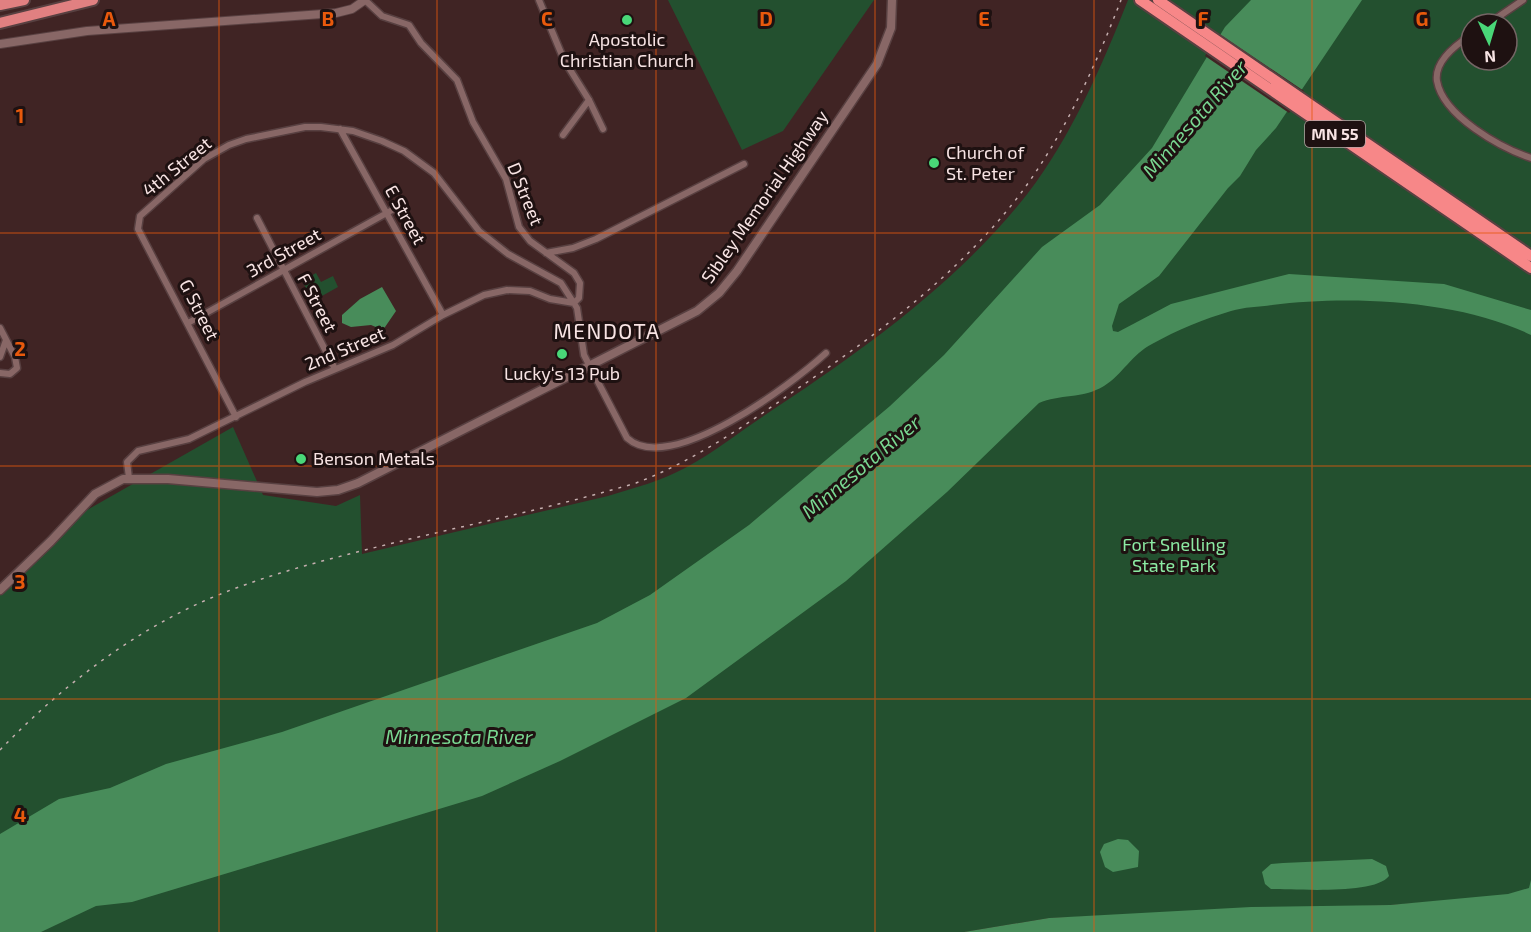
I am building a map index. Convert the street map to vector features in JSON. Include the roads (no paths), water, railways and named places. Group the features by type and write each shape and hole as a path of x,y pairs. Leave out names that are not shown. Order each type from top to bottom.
{"highway":[{"path":"0,5 24,0"},
{"path":"0,23 93,0"},
{"name":"MN 55","path":"1140,0 1531,268"},
{"name":"MN 55","path":"1158,0 1531,256"}],"main road":[{"name":"Sibley Memorial Highway","path":"0,590 95,494 112,483 129,478 168,479 317,492 338,490 357,483 690,316 709,302 730,281 877,64 891,28 892,0"}],"street":[{"path":"0,44 87,31 336,13 352,9 365,0"},
{"name":"D Street","path":"365,0 382,16 409,25 421,43 457,80 473,122 506,179 519,227 530,241 574,273 580,283 579,298 574,303 584,355 627,438 635,445 646,448 682,442 714,430 786,387 826,353"},
{"path":"539,0 564,60 589,100 603,129"},
{"path":"1506,12 1523,0"},
{"path":"1459,44 1447,54 1439,70 1437,81 1454,110 1469,125 1514,152 1531,158"},
{"path":"563,135 589,100"},
{"name":"4th Street","path":"140,216 204,159 229,145 305,127 340,129 382,141 422,163 434,173 479,231 508,254 561,283 574,303"},
{"name":"E Street","path":"340,129 443,315"},
{"path":"546,253 573,248 596,239 744,165"},
{"name":"3rd Street","path":"188,323 394,209"},
{"name":"G Street","path":"140,216 138,229 236,417"},
{"name":"F Street","path":"257,218 335,369"},
{"name":"2nd Street","path":"129,478 126,469 130,458 142,449 189,439 335,369 393,345 443,315 484,295 507,290 530,291 550,299 574,303"},
{"path":"0,327 15,357 17,368 10,374 0,372"},
{"path":"0,357 6,340"}],"water":[{"name":"Minnesota River","path":"1251,0 1362,0 1276,128 1256,150 1240,176 1159,276 1119,304 1112,326 1113,331 1118,332 1171,304 1289,274 1444,284 1531,310 1531,335 1503,323 1472,314 1438,307 1370,301 1303,302 1246,308 1201,321 1145,348 1104,386 1088,393 1039,403 947,492 846,581 686,698 560,761 482,796 132,902 96,906 41,932 0,932 0,834 59,799 110,788 166,764 282,732 597,623 650,595 749,525 890,406 944,355 1042,247 1100,205 1152,148 1225,27"},
{"path":"382,287 396,311 383,330 371,325 351,327 342,323 342,315 360,299"},
{"path":"1118,839 1128,840 1139,851 1138,867 1113,872 1105,867 1100,852 1104,844"},
{"path":"1372,859 1386,866 1389,876 1381,882 1352,888 1271,889 1265,884 1262,872 1271,864"},
{"path":"1531,880 1531,932 964,932 1049,918 1251,907 1390,905 1508,894 1529,888"}],"railway":[{"path":"0,750 70,685 121,647 175,615 204,601 247,584 314,563 636,483 699,453 758,416 888,324 945,275 997,222 1037,171 1065,124 1121,0"}],"place":[{"name":"Apostolic Christian Church","path":"627,20"},
{"name":"Church of St. Peter","path":"934,163"},
{"name":"Lucky‘s 13 Pub","path":"562,354"},
{"name":"Benson Metals","path":"301,459"}],"district":[{"name":"MENDOTA","path":"607,332"}],"park label":[{"name":"Fort Snelling State Park","path":"1174,555"}]}
